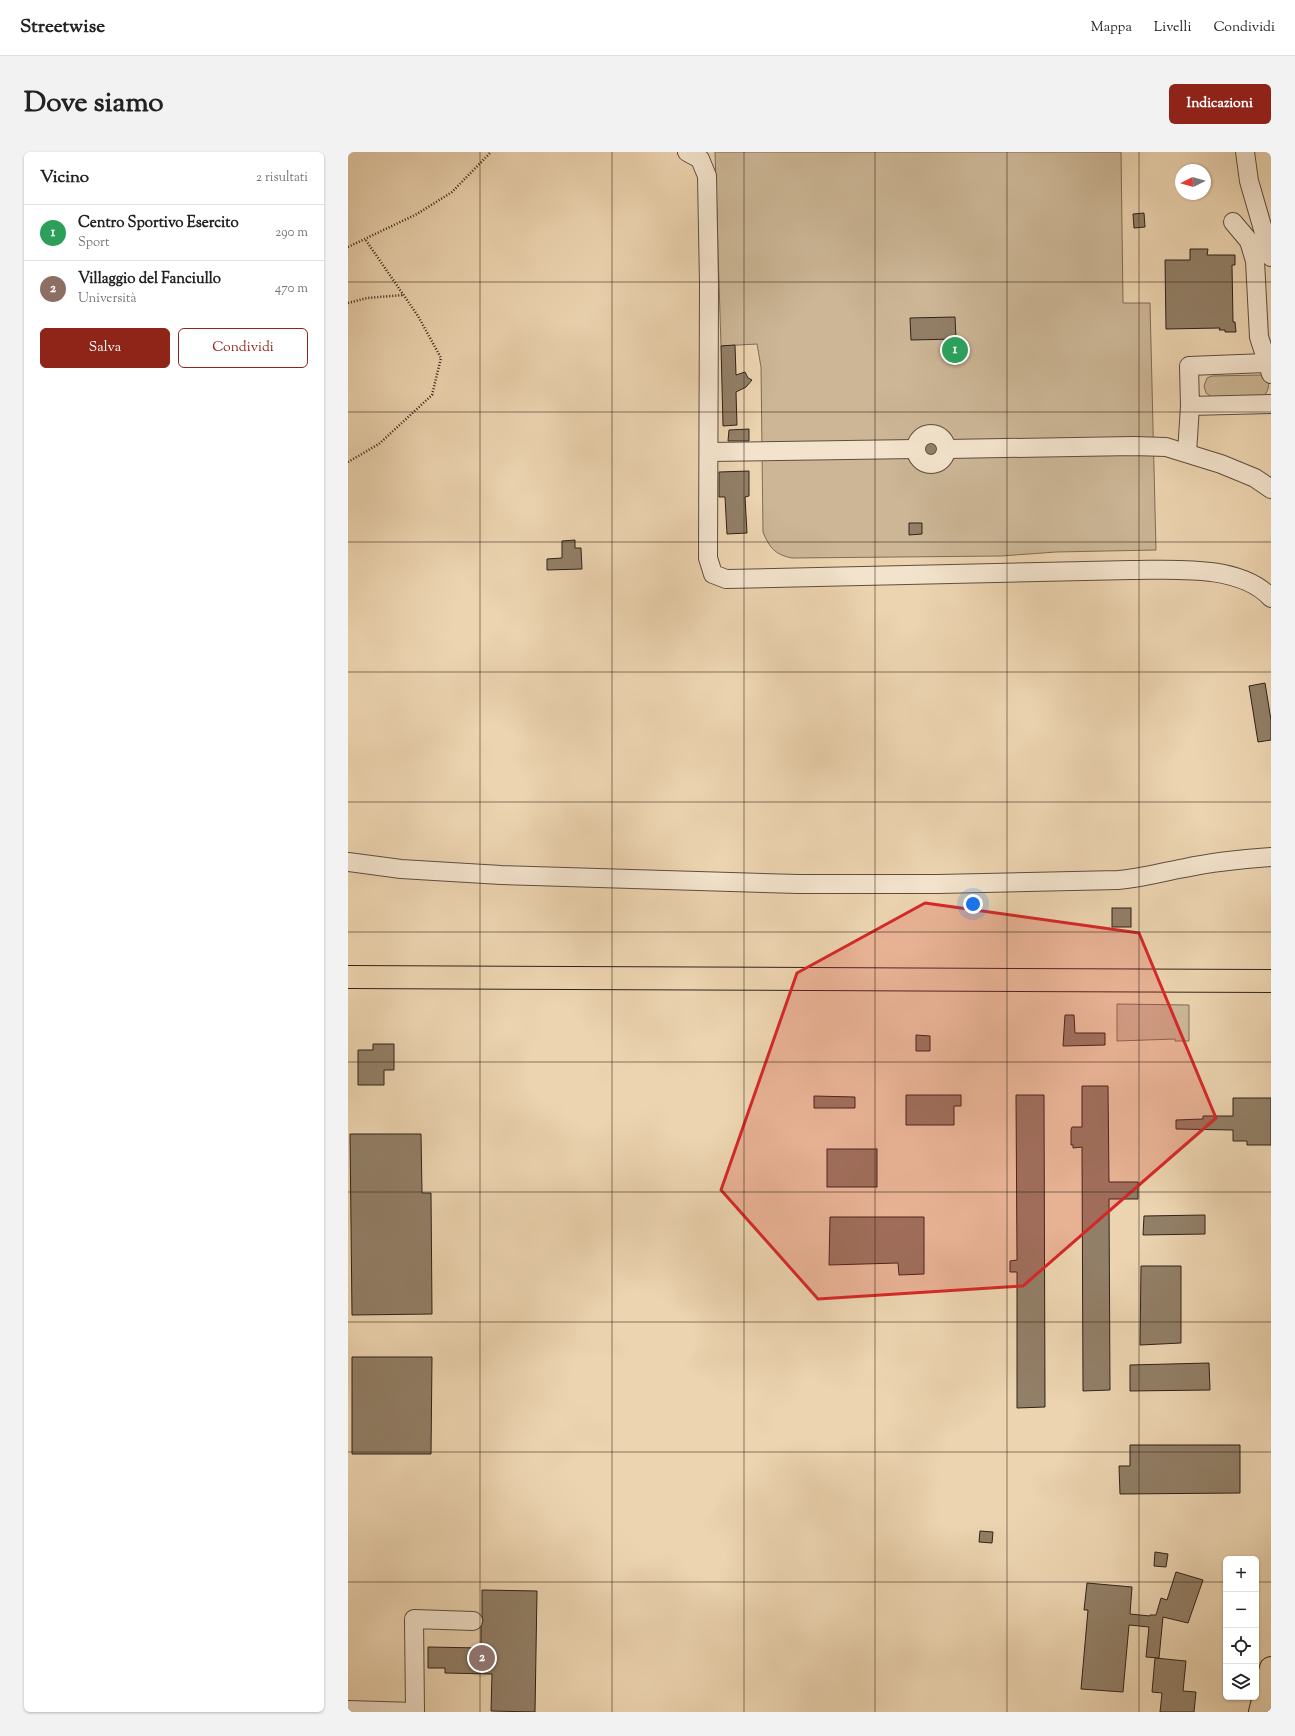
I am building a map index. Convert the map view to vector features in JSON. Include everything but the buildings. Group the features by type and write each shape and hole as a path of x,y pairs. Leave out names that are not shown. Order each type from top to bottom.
{"main road":[{"path":"348,977 1271,981"},
{"path":"1260,1712 1271,1668"}],"street":[{"path":"687,152 700,159 707,176 709,452 708,558 713,574 726,579 1131,570 1197,570 1240,578 1266,592 1271,598"},
{"path":"1245,152 1249,181 1271,257"},
{"path":"1187,453 1190,406 1189,366 1269,369 1259,338 1255,261 1249,241 1233,222"},
{"path":"1190,406 1271,404"},
{"path":"709,452 916,449 919,458 927,464 932,464 944,458 947,449 1134,446 1166,447 1221,464 1255,478 1271,489"},
{"path":"348,862 401,869 501,875 799,884 938,884 1118,880 1143,878 1184,868 1228,861 1271,857"},
{"path":"348,1710 415,1712 414,1619 472,1621"}],"path":[{"path":"348,247 417,214 452,192 491,152"},
{"path":"348,462 379,444 432,395 441,358 418,316 365,239"},
{"path":"348,303 367,298 403,295"}],"highlighted area":[{"path":"925,903 1139,933 1216,1118 1023,1286 818,1299 721,1190 797,973"}],"shaded area":[{"path":"715,152 1121,152 1123,303 1150,303 1156,550 1056,552 1001,556 792,558 781,555 773,550 763,532 761,367 757,344 721,346"},
{"path":"1261,375 1267,379 1268,382 1268,387 1264,396 1212,397 1206,393 1204,386 1207,378 1212,376"},
{"path":"1117,1004 1189,1005 1189,1041 1175,1041 1175,1039 1117,1041"}],"place":[{"name":"Centro Sportivo Esercito","path":"955,350"},
{"name":"Villaggio del Fanciullo","path":"482,1658"}]}
